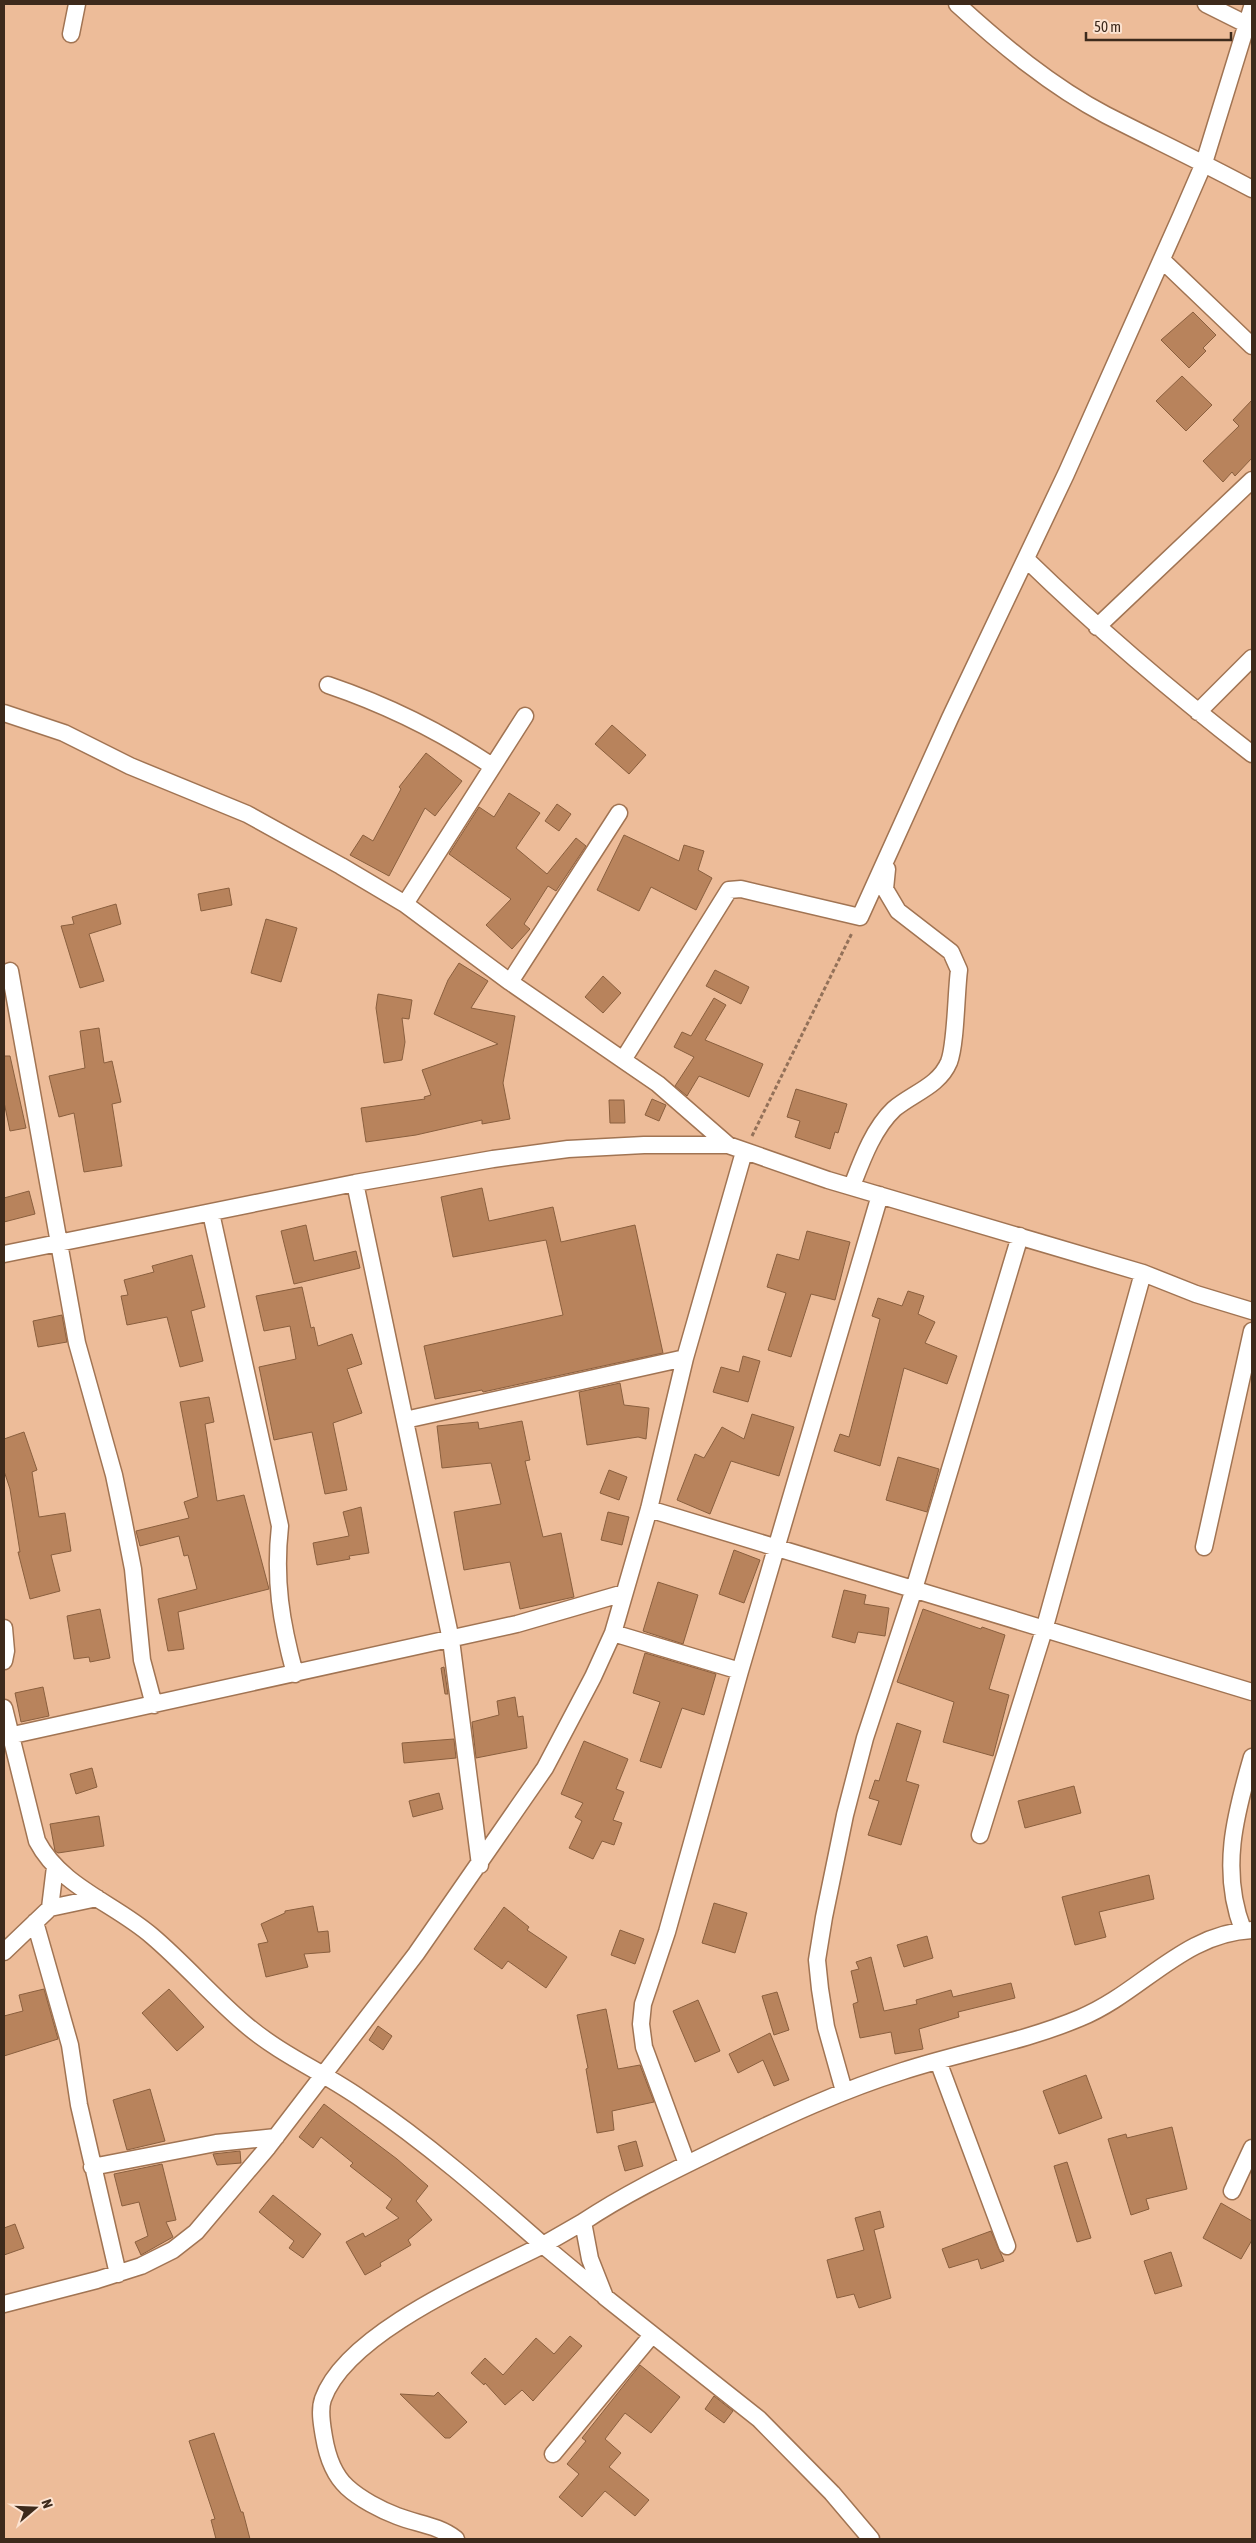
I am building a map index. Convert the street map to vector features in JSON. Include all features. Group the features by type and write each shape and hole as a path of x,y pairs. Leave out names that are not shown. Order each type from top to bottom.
{"street":[{"path":"71,34 77,4"},
{"path":"956,4 1002,45 1055,83 1105,114 1204,162 1252,189"},
{"path":"1206,4 1249,26"},
{"path":"623,1060 729,890 741,889 860,917 1162,260 1204,162 1249,26 1252,7"},
{"path":"1162,260 1252,346"},
{"path":"1097,627 1252,480"},
{"path":"1026,559 1097,627 1198,712 1252,754"},
{"path":"1198,712 1252,658"},
{"path":"328,685 376,702 415,719 457,742 492,766"},
{"path":"4,713 64,732 130,766 247,814 290,836 404,904 510,982 658,1084 728,1145 744,1152 880,1195 1143,1272 1196,1294 1252,1311"},
{"path":"404,904 525,716"},
{"path":"510,982 619,813"},
{"path":"852,1186 862,1160 883,1123 894,1109 940,1076 949,1061 953,1036 958,970 956,960 951,952 898,911 889,898 885,889 885,879 891,850"},
{"path":"10,971 77,1343 114,1475 132,1570 142,1660 154,1706"},
{"path":"4,1254 355,1183 493,1159 568,1149 644,1145 728,1145"},
{"path":"4,2304 118,2274 141,2266 174,2250 196,2232 276,2137 416,1954 480,1865 545,1768 593,1677 613,1633 649,1509 685,1358 744,1152"},
{"path":"355,1183 451,1640 480,1865"},
{"path":"687,2164 644,2047 641,2024 643,2004 667,1932 740,1671 880,1195"},
{"path":"211,1213 275,1496 280,1526 277,1557 277,1589 283,1627 295,1674"},
{"path":"844,2091 826,2027 817,1960 845,1815 865,1738 914,1590 1020,1236"},
{"path":"980,1835 1044,1630 1143,1272"},
{"path":"1204,1547 1252,1331"},
{"path":"405,1420 685,1358"},
{"path":"649,1509 1252,1692"},
{"path":"6,1737 451,1640 518,1624 624,1593"},
{"path":"4,1628 4,1662"},
{"path":"613,1633 740,1671"},
{"path":"4,1708 6,1737 36,1841 55,1867 73,1882 125,1915 152,1936 246,2025 283,2053 361,2098 412,2134 605,2297 758,2419 832,2493 871,2539"},
{"path":"456,2539 435,2526 396,2516 347,2488 334,2470 326,2450 322,2420 323,2400 336,2378 356,2354 422,2305 543,2244 632,2192 687,2164 844,2091 1081,2018 1118,1999 1193,1946 1219,1934 1248,1930 1235,1909 1230,1883 1230,1848 1240,1800 1252,1757"},
{"path":"50,1908 55,1867"},
{"path":"4,1952 50,1908 97,1898"},
{"path":"35,1922 55,1985 70,2045 92,2167 118,2274"},
{"path":"938,2061 1007,2246"},
{"path":"92,2167 216,2143 276,2137"},
{"path":"1232,2192 1252,2148"},
{"path":"583,2222 590,2259 605,2297"},
{"path":"553,2454 652,2335"}],"path":[{"path":"744,1152 860,917"}],"building":[{"path":"1193,312 1216,335 1203,348 1206,351 1189,368 1161,340"},
{"path":"1182,376 1212,405 1186,431 1156,401"},
{"path":"1252,400 1252,458 1235,476 1232,472 1223,482 1203,461 1239,426 1233,420"},
{"path":"612,725 646,755 629,774 595,744"},
{"path":"426,753 462,781 435,816 425,808 389,876 350,855 363,835 373,841 401,789 399,787"},
{"path":"509,793 540,813 516,848 547,874 576,838 586,846 556,891 548,886 524,924 530,929 512,949 486,925 511,899 449,854 479,807 494,817"},
{"path":"557,804 571,814 559,831 545,821"},
{"path":"624,835 679,861 684,845 704,851 698,870 712,878 696,910 651,887 639,911 597,890"},
{"path":"229,888 232,905 201,911 198,894"},
{"path":"116,904 121,924 89,934 104,981 80,988 61,926 74,924 72,917"},
{"path":"266,919 297,928 281,982 251,973"},
{"path":"459,963 488,981 471,1008 515,1016 503,1083 510,1119 482,1124 482,1120 416,1135 366,1142 361,1108 425,1099 424,1097 431,1095 422,1070 498,1044 434,1014 448,980"},
{"path":"715,970 749,987 741,1004 706,986"},
{"path":"603,976 621,993 603,1013 585,997"},
{"path":"378,994 412,1000 409,1019 402,1018 405,1042 402,1060 384,1063 376,1008"},
{"path":"714,998 726,1005 705,1040 763,1064 749,1097 699,1076 687,1096 675,1086 694,1057 674,1047 682,1032 691,1036"},
{"path":"99,1028 104,1063 112,1061 121,1102 112,1104 122,1166 84,1172 74,1113 59,1117 49,1076 85,1068 80,1031"},
{"path":"4,1056 10,1056 26,1128 10,1131 4,1102"},
{"path":"796,1089 847,1104 838,1133 835,1132 830,1149 795,1137 800,1121 787,1117"},
{"path":"652,1099 666,1105 659,1121 645,1115"},
{"path":"609,1100 624,1100 625,1123 610,1123"},
{"path":"482,1188 489,1221 553,1207 561,1242 635,1225 663,1353 483,1392 482,1390 435,1399 424,1346 563,1315 546,1240 453,1257 441,1197"},
{"path":"29,1191 35,1214 4,1222 4,1198"},
{"path":"306,1225 314,1261 356,1251 360,1268 294,1284 281,1231"},
{"path":"807,1231 850,1242 835,1300 811,1294 791,1357 768,1350 786,1293 767,1287 777,1254 799,1260"},
{"path":"192,1255 205,1307 191,1311 203,1361 180,1367 167,1317 127,1325 121,1296 128,1295 124,1280 154,1272 152,1266"},
{"path":"302,1287 311,1328 314,1327 318,1346 352,1334 362,1364 347,1369 362,1413 333,1423 347,1490 325,1494 312,1432 274,1440 259,1367 296,1359 290,1326 264,1331 256,1296"},
{"path":"908,1291 924,1296 918,1314 935,1322 925,1343 957,1356 947,1384 904,1368 880,1466 834,1451 840,1434 849,1437 880,1319 872,1316 878,1298 902,1306"},
{"path":"62,1315 67,1342 38,1347 33,1321"},
{"path":"743,1356 760,1361 748,1402 713,1392 721,1367 739,1372"},
{"path":"620,1383 624,1405 649,1408 646,1439 638,1437 587,1445 579,1392"},
{"path":"209,1397 214,1422 205,1424 217,1501 244,1495 269,1589 178,1612 184,1649 168,1651 158,1599 197,1589 188,1555 184,1556 179,1536 140,1546 136,1531 189,1518 184,1502 198,1497 180,1402"},
{"path":"752,1414 794,1427 779,1476 731,1461 710,1514 677,1500 695,1454 704,1458 722,1427 744,1439"},
{"path":"522,1421 530,1460 525,1461 543,1537 561,1533 574,1597 520,1609 510,1562 464,1570 454,1512 501,1504 491,1463 442,1468 437,1426 478,1422 479,1429"},
{"path":"24,1432 37,1470 32,1472 39,1517 65,1513 71,1551 51,1555 60,1591 30,1599 18,1552 20,1552 10,1489 4,1471 4,1439"},
{"path":"898,1457 939,1469 927,1512 886,1500"},
{"path":"609,1470 627,1477 619,1500 600,1493"},
{"path":"361,1507 369,1553 349,1556 350,1559 317,1565 313,1543 349,1536 343,1512"},
{"path":"608,1512 629,1517 622,1545 601,1540"},
{"path":"734,1550 760,1560 744,1603 719,1594"},
{"path":"658,1582 698,1595 683,1644 643,1631"},
{"path":"844,1590 866,1595 864,1604 889,1608 885,1636 858,1632 855,1643 832,1637"},
{"path":"100,1609 110,1658 90,1662 89,1657 74,1659 67,1616"},
{"path":"923,1609 981,1629 982,1627 1005,1635 989,1689 1009,1695 993,1756 943,1742 954,1702 897,1682"},
{"path":"645,1653 716,1674 704,1715 682,1708 661,1768 640,1761 660,1702 633,1693"},
{"path":"444,1667 448,1694 445,1694 441,1668"},
{"path":"43,1687 49,1716 21,1722 15,1693"},
{"path":"515,1697 518,1717 523,1716 527,1748 476,1758 472,1722 499,1715 497,1701"},
{"path":"897,1723 921,1731 906,1781 919,1785 901,1845 868,1835 879,1801 869,1798 875,1780 879,1781"},
{"path":"454,1739 456,1758 404,1763 402,1743"},
{"path":"584,1741 628,1759 616,1789 624,1792 613,1820 622,1823 614,1845 602,1841 593,1859 569,1848 582,1821 575,1817 583,1803 561,1794"},
{"path":"92,1768 97,1787 76,1794 70,1774"},
{"path":"1074,1786 1081,1813 1025,1828 1018,1801"},
{"path":"439,1793 443,1809 413,1817 409,1801"},
{"path":"99,1816 104,1846 58,1853 55,1851 50,1824"},
{"path":"1149,1875 1154,1899 1099,1912 1106,1937 1075,1945 1062,1897"},
{"path":"714,1903 747,1913 735,1953 702,1943"},
{"path":"313,1906 318,1932 328,1931 330,1952 304,1954 308,1967 266,1977 258,1944 268,1942 261,1924 285,1913 285,1911"},
{"path":"504,1907 529,1927 527,1930 567,1957 546,1988 508,1961 502,1969 474,1949"},
{"path":"620,1930 644,1939 635,1964 611,1955"},
{"path":"927,1936 933,1958 904,1967 897,1945"},
{"path":"871,1957 884,2011 917,2004 916,2000 951,1990 953,1997 1011,1983 1015,1998 958,2012 959,2017 919,2029 923,2049 895,2054 891,2032 860,2038 853,2004 858,2002 851,1971 859,1969 856,1962"},
{"path":"44,1989 58,2039 4,2056 4,2016 23,2011 19,1995"},
{"path":"169,1989 204,2027 177,2051 142,2013"},
{"path":"777,1992 789,2030 774,2035 762,1996"},
{"path":"698,2000 720,2051 695,2062 673,2011"},
{"path":"606,2009 618,2069 640,2065 654,2102 612,2111 614,2130 597,2133 586,2069 588,2068 577,2015"},
{"path":"378,2026 392,2036 383,2050 369,2040"},
{"path":"770,2033 789,2080 774,2086 763,2060 738,2073 729,2054"},
{"path":"1086,2075 1102,2118 1059,2134 1043,2091"},
{"path":"150,2089 165,2141 127,2150 113,2100"},
{"path":"324,2104 397,2159 428,2186 416,2201 432,2220 408,2240 411,2245 380,2263 381,2266 365,2275 346,2242 363,2233 365,2237 399,2218 386,2208 392,2199 350,2166 353,2163 321,2137 313,2148 299,2137"},
{"path":"1172,2127 1187,2189 1146,2199 1149,2209 1131,2215 1108,2139 1126,2134 1127,2138"},
{"path":"636,2141 643,2166 625,2171 618,2146"},
{"path":"240,2151 241,2163 217,2165 213,2154"},
{"path":"1067,2162 1091,2238 1077,2242 1054,2166"},
{"path":"162,2164 176,2220 166,2222 173,2237 141,2255 135,2242 148,2236 139,2202 122,2206 114,2174"},
{"path":"273,2195 321,2234 303,2258 289,2248 294,2241 259,2212"},
{"path":"1221,2203 1252,2221 1252,2240 1241,2259 1203,2238"},
{"path":"880,2211 884,2227 874,2230 891,2298 859,2308 854,2294 837,2298 827,2260 864,2250 855,2218"},
{"path":"15,2224 24,2248 4,2255 4,2228"},
{"path":"991,2231 1004,2261 981,2269 978,2259 949,2268 942,2249"},
{"path":"1171,2252 1182,2286 1155,2294 1144,2261"},
{"path":"570,2336 582,2346 533,2401 522,2390 505,2405 485,2383 484,2385 471,2373 485,2358 503,2375 536,2338 554,2354"},
{"path":"640,2365 680,2397 651,2433 625,2413 605,2439 621,2453 609,2467 649,2500 635,2516 605,2491 582,2517 559,2497 579,2474 567,2464 586,2441 582,2438"},
{"path":"438,2392 467,2422 450,2438 445,2438 400,2394 434,2396"},
{"path":"714,2396 733,2411 724,2423 705,2409"},
{"path":"214,2433 241,2512 243,2512 250,2539 216,2539 211,2520 215,2519 189,2441"}]}
